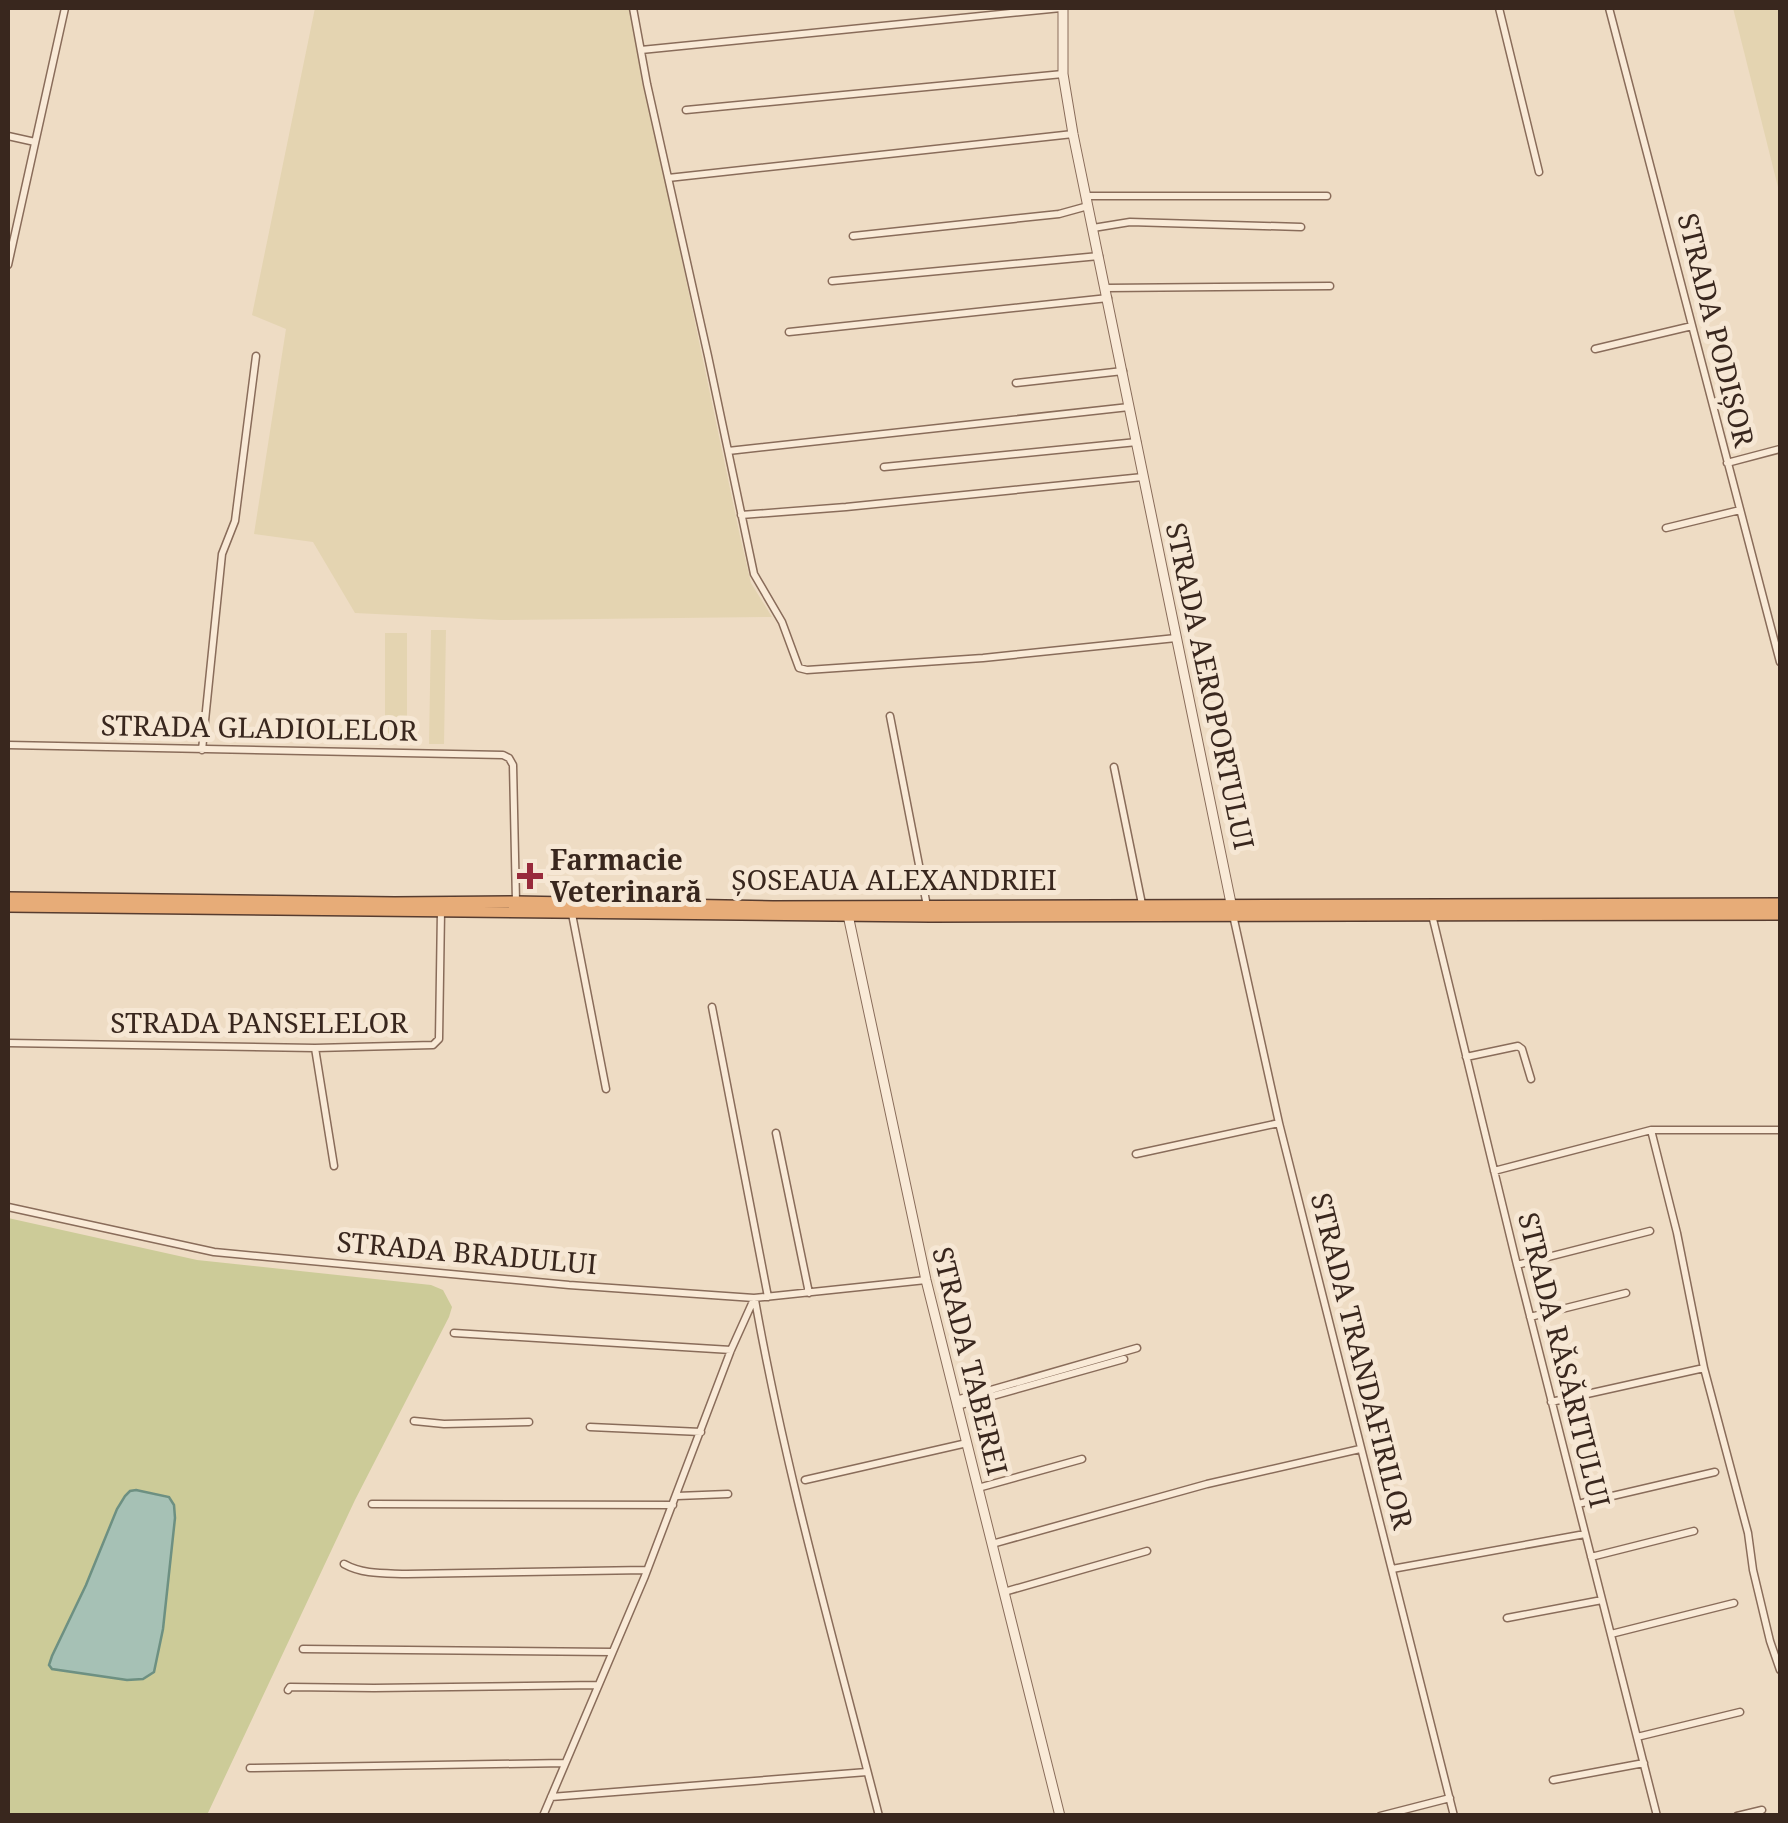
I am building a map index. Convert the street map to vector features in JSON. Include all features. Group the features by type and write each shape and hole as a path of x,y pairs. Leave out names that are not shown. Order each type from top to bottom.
{"highway":[{"name":"ȘOSEAUA ALEXANDRIEI","path":"8,898 773,907 1142,904 1432,915 1780,914"},
{"name":"ȘOSEAUA ALEXANDRIEI","path":"8,906 848,915 1780,904"}],"street":[{"path":"8,265 65,8"},
{"path":"633,8 754,574 782,622 802,670 983,658 1177,638"},
{"path":"640,50 1062,8"},
{"name":"STRADA AEROPORTULUI","path":"1062,8 1064,74 1073,134 1232,910"},
{"path":"1499,8 1539,172"},
{"name":"STRADA PODIȘOR","path":"1609,8 1780,662"},
{"path":"686,110 1064,74"},
{"path":"668,178 1073,134"},
{"path":"8,136 35,142"},
{"path":"853,236 1059,214 1087,201 1327,196"},
{"path":"1093,228 1130,222 1301,227"},
{"path":"832,282 1099,256"},
{"path":"789,332 1107,293 1330,286"},
{"path":"1595,349 1692,326"},
{"path":"202,750 222,554 235,520 256,356"},
{"path":"1016,384 1122,371"},
{"path":"728,451 1130,407"},
{"path":"884,466 1137,442"},
{"path":"1727,463 1780,449"},
{"path":"742,515 1144,477"},
{"path":"1666,528 1740,510"},
{"path":"890,716 927,906"},
{"name":"STRADA GLADIOLELOR","path":"8,745 503,755 513,764 516,902"},
{"path":"1114,767 1142,904"},
{"name":"STRADA TRANDAFIRILOR","path":"1232,910 1279,1123 1454,1816"},
{"name":"STRADA PANSELELOR","path":"8,1042 314,1048 429,1046 437,1043 441,911"},
{"path":"572,914 606,1089"},
{"name":"STRADA TABEREI","path":"848,915 926,1280 1060,1816"},
{"name":"STRADA RĂSĂRITULUI","path":"1432,915 1657,1816"},
{"path":"712,1007 768,1297"},
{"path":"1466,1058 1518,1046 1532,1078"},
{"path":"314,1048 334,1166"},
{"path":"1136,1154 1279,1123"},
{"path":"1494,1171 1651,1130 1780,1130"},
{"path":"1651,1130 1704,1368 1780,1670"},
{"path":"776,1134 809,1292"},
{"name":"STRADA BRADULUI","path":"8,1207 191,1247 252,1256 536,1282 754,1298 926,1280"},
{"path":"1517,1265 1650,1230"},
{"path":"1530,1317 1626,1293"},
{"path":"543,1816 647,1570 754,1298"},
{"path":"754,1298 812,1558 880,1816"},
{"path":"454,1333 731,1350"},
{"path":"956,1403 1137,1348"},
{"path":"956,1403 1124,1358"},
{"path":"1551,1402 1704,1368"},
{"path":"414,1421 528,1422"},
{"path":"590,1427 701,1432"},
{"path":"805,1480 967,1443"},
{"path":"992,1544 1207,1484 1360,1448"},
{"path":"978,1488 1082,1459"},
{"path":"1578,1504 1715,1472"},
{"path":"372,1504 675,1500 728,1494"},
{"path":"1591,1557 1694,1531"},
{"path":"1392,1568 1585,1534"},
{"path":"1004,1592 1148,1552"},
{"path":"344,1564 372,1573 408,1574 647,1570"},
{"path":"1507,1618 1602,1600"},
{"path":"1611,1634 1734,1603"},
{"path":"303,1649 612,1652"},
{"path":"288,1690 290,1686 598,1684"},
{"path":"1637,1737 1740,1712"},
{"path":"250,1768 565,1763"},
{"path":"1553,1780 1644,1763"},
{"path":"551,1797 867,1772"},
{"path":"1380,1816 1450,1798"},
{"path":"1737,1816 1762,1810"}],"shaded area":[{"path":"315,8 636,8 668,194 740,536 751,583 772,617 500,620 355,613 313,542 254,534 286,329 252,315"},
{"path":"1733,8 1780,8 1780,195"},
{"path":"431,630 446,630 444,744 429,744"},
{"path":"385,633 407,633 407,743 385,743"},
{"path":"8,1218 197,1260 431,1285 443,1290 452,1307 355,1500 207,1815 8,1816"},
{"path":"130,1491 169,1497 174,1505 163,1629 154,1672 143,1679 127,1680 52,1669 52,1656 117,1509"}],"place":[{"name":"Farmacie Veterinară","path":"530,876"}]}
